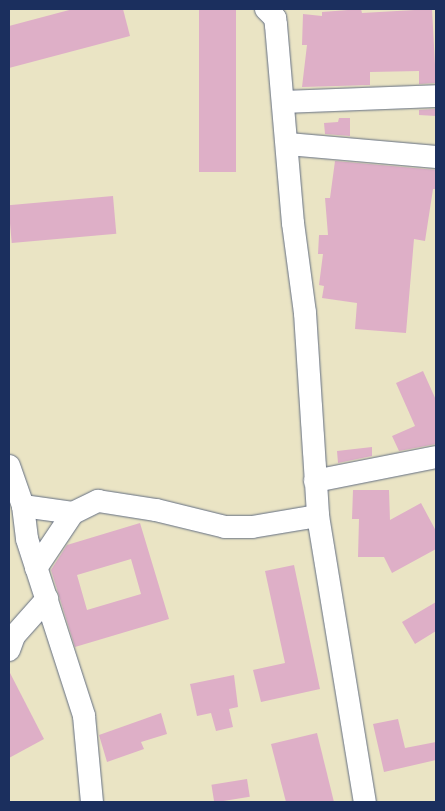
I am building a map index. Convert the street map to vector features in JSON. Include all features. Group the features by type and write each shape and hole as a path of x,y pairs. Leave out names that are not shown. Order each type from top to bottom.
{"street":[{"path":"266,9 275,18 282,102 288,144 292,223 305,313 318,516 366,802"},
{"path":"282,102 436,96"},
{"path":"288,144 436,157"},
{"path":"315,481 436,457"},
{"path":"9,466 23,506 36,568 84,716 92,802"},
{"path":"36,568 72,513 98,501 156,510 225,527 252,526 318,516"},
{"path":"23,506 72,513"},
{"path":"9,650 14,636 46,599"}],"building":[{"path":"73,9 123,9 130,36 9,68 9,26"},
{"path":"199,9 236,9 236,172 199,172"},
{"path":"361,9 362,13 432,9 436,83 419,84 419,71 370,72 370,85 302,87 307,45 302,45 303,14 322,16 322,12"},
{"path":"436,109 436,116 419,115 419,110"},
{"path":"339,118 350,118 350,136 325,134 324,123 338,122"},
{"path":"335,161 436,170 436,189 433,189 425,241 414,239 406,333 355,329 357,303 322,298 324,286 319,285 323,254 318,254 319,235 328,235 325,198 330,198"},
{"path":"113,196 116,234 12,243 9,205"},
{"path":"423,371 436,400 436,444 399,451 392,436 415,426 396,383"},
{"path":"372,447 372,456 338,463 337,451"},
{"path":"353,490 389,490 390,520 421,503 436,531 436,549 392,573 384,557 358,557 359,519 352,519"},
{"path":"140,523 169,619 75,647 51,570 67,545","holes":["131,559 141,594 87,610 77,575"]},
{"path":"294,565 320,689 261,702 253,670 285,663 265,571"},
{"path":"436,602 436,631 415,644 402,622"},
{"path":"9,671 44,739 9,758"},
{"path":"234,675 238,707 229,709 233,727 216,731 211,713 197,716 190,684"},
{"path":"161,713 167,734 141,742 144,749 107,762 99,735"},
{"path":"398,719 405,748 436,742 436,760 384,772 373,724"},
{"path":"317,733 334,802 286,802 271,744"},
{"path":"247,779 250,797 214,802 211,785"}]}
